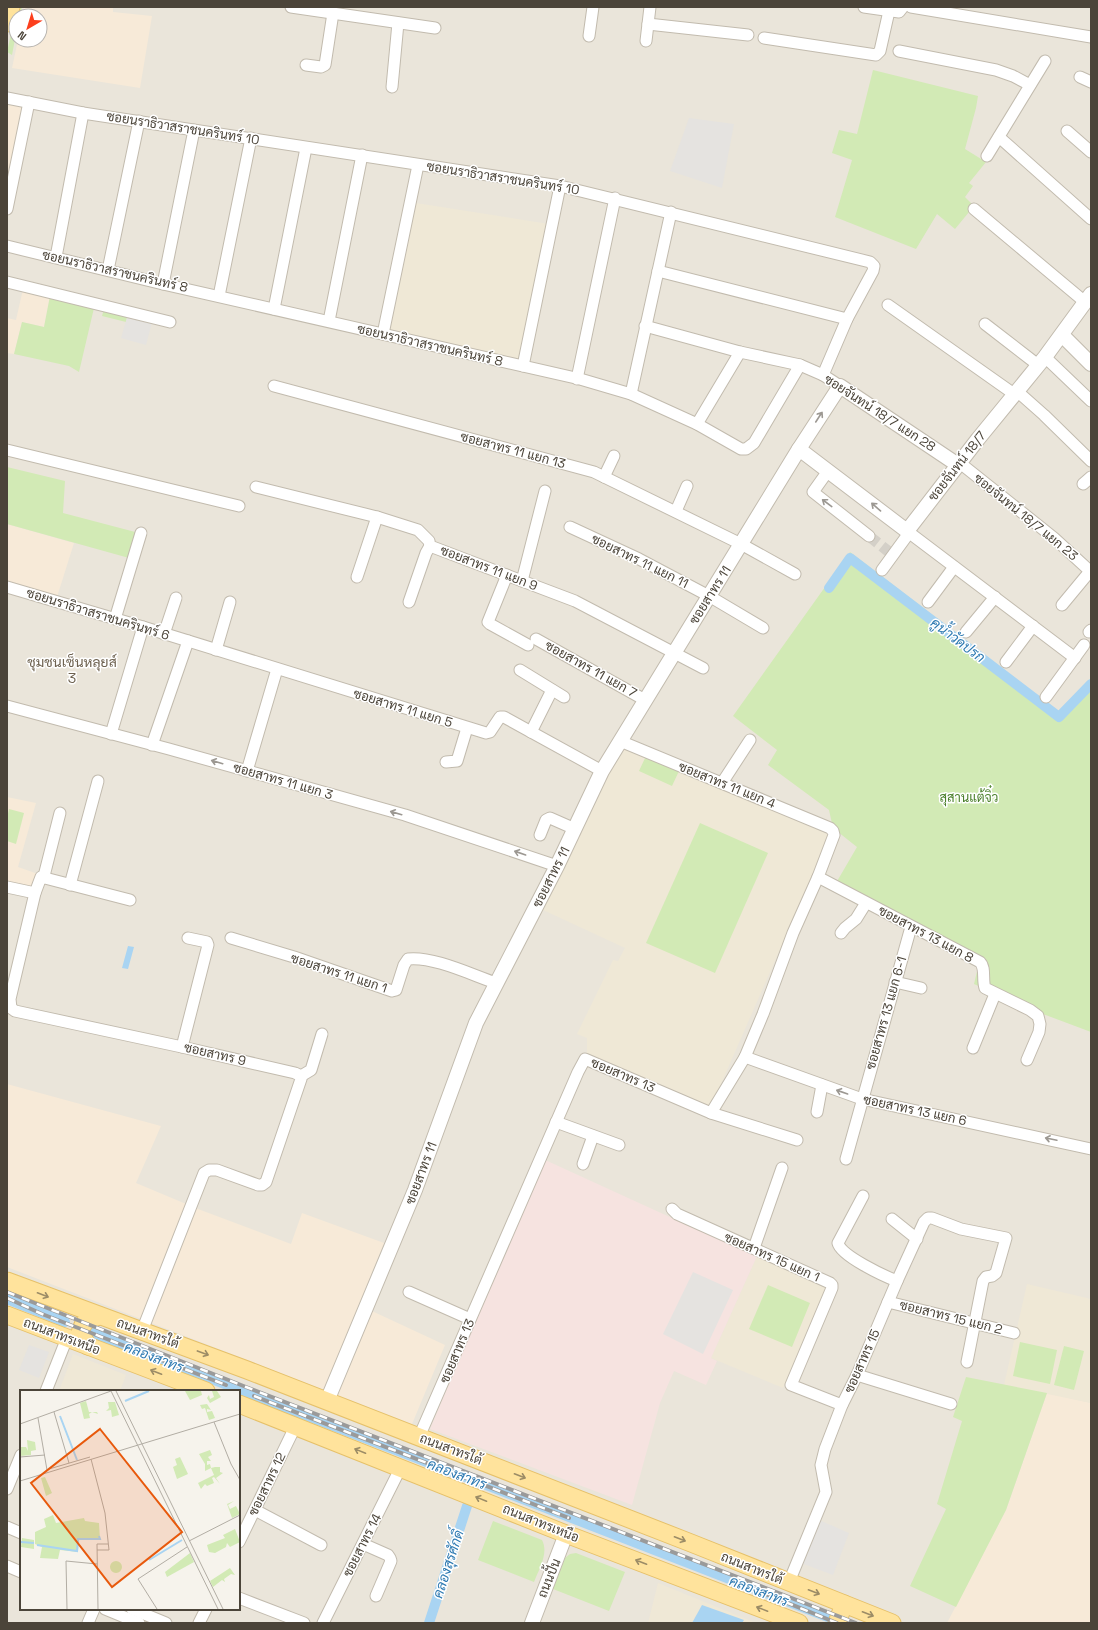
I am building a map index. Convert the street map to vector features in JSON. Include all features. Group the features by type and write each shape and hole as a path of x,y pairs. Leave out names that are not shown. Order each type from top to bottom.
{"main road":[{"path":"7,23 11,7"},
{"name":"ถนนสาทรใต้","path":"7,1281 327,1401 789,1582 841,1613 892,1623"},
{"path":"62,1302 71,1314 71,1326 67,1338"},
{"name":"ถนนสาทรเหนือ","path":"7,1315 203,1390"},
{"path":"88,1346 80,1334 82,1326 87,1320 100,1316"},
{"name":"ถนนสาทรเหนือ","path":"240,1404 296,1425 566,1534 798,1623"}],"street":[{"path":"291,7 435,28"},
{"path":"588,36 593,7"},
{"path":"646,42 650,7"},
{"path":"864,7 899,12 903,7"},
{"path":"911,7 1091,37"},
{"path":"764,38 876,55 880,51 889,11"},
{"path":"306,65 321,67 325,65 333,13"},
{"path":"392,87 398,23"},
{"path":"648,24 748,35"},
{"path":"899,51 996,70 1013,76 1030,85"},
{"path":"987,156 1045,62"},
{"path":"1080,77 1091,82"},
{"name":"ซอยนราธิวาสราชนครินทร์ 10","path":"7,98 83,113 560,186 615,198 870,262 874,266 873,272 848,319 823,375"},
{"path":"7,209 29,102"},
{"path":"56,257 83,113"},
{"path":"108,270 139,121"},
{"path":"163,284 194,130"},
{"path":"1067,131 1091,152"},
{"path":"219,296 250,138"},
{"path":"999,138 1091,219"},
{"path":"274,309 306,148"},
{"path":"329,321 362,155"},
{"path":"383,334 418,165"},
{"path":"523,366 560,186"},
{"path":"577,379 615,198"},
{"path":"974,209 1088,298"},
{"path":"632,394 645,326 671,212"},
{"name":"ซอยนราธิวาสราชนครินทร์ 8","path":"7,246 163,284 523,366 632,394 697,424 735,447 746,449 754,443 800,365"},
{"path":"658,271 848,319"},
{"path":"7,282 170,322"},
{"name":"ซอยจันทน์ 18/7","path":"908,532 959,464 1062,335 1088,298"},
{"path":"888,305 1016,392 1044,415 1091,461"},
{"path":"985,324 1041,361 1091,401"},
{"name":"ซอยจันทน์ 18/7 แยก 28","path":"645,326 740,352 800,365 823,375 959,464"},
{"path":"1062,335 1091,364"},
{"path":"697,424 740,352"},
{"name":"ซอยสาทร 11 แยก 13","path":"274,386 594,472 676,511 741,544 795,574"},
{"name":"ซอยสาทร 11","path":"327,1401 415,1190 476,1023 557,866 602,771 799,449 840,386"},
{"path":"799,449 1075,658"},
{"path":"7,450 239,506"},
{"path":"604,477 614,456"},
{"name":"ซอยจันทน์ 18/7 แยก 23","path":"959,464 1054,538 1091,571"},
{"path":"828,471 813,492 869,536"},
{"path":"676,511 687,486"},
{"name":"ซอยสาทร 11 แยก 9","path":"256,487 378,518 418,530 429,541 430,546 581,604 703,668"},
{"path":"522,581 545,491"},
{"path":"357,578 378,518"},
{"name":"ซอยสาทร 11 แยก 11","path":"570,527 640,559 709,596 763,628"},
{"path":"882,570 908,532"},
{"path":"115,619 141,533"},
{"path":"409,602 426,553 430,546"},
{"path":"928,602 954,567"},
{"path":"1062,605 1091,571"},
{"name":"ซอยสาทร 11 แยก 7","path":"507,575 488,622 490,624 532,642 645,700"},
{"name":"ซอยนราธิวาสราชนครินทร์ 6","path":"7,587 188,641"},
{"path":"164,634 176,598"},
{"path":"966,632 995,598"},
{"path":"216,650 230,602"},
{"path":"1006,662 1033,626"},
{"path":"111,734 143,627"},
{"path":"152,745 188,641"},
{"name":"ซอยสาทร 11 แยก 5","path":"188,641 467,728 488,733 498,718 504,717 602,771"},
{"path":"1046,696 1084,645"},
{"path":"247,771 278,669"},
{"path":"520,670 564,697"},
{"path":"531,732 552,690"},
{"name":"ซอยสาทร 11 แยก 3","path":"7,706 405,815 557,866"},
{"path":"446,762 457,761 467,728"},
{"path":"722,783 750,740"},
{"name":"ซอยสาทร 11 แยก 4","path":"620,741 830,828 834,835 818,877"},
{"path":"70,885 98,781"},
{"name":"ซอยสาทร 9","path":"60,814 44,876 40,878 35,893 9,1008 15,1011 182,1047 295,1073 301,1076"},
{"path":"540,836 546,820 550,818 575,829"},
{"path":"44,876 70,885 130,900"},
{"path":"797,1140 711,1113 745,1057 763,1014 793,933 818,877"},
{"name":"ซอยสาทร 13 แยก 8","path":"818,877 980,962 983,968 983,983 985,988 1030,1010 1038,1016 1040,1024 1039,1032 1027,1060"},
{"path":"7,886 35,893"},
{"path":"841,934 845,928 856,919 866,903"},
{"name":"ซอยสาทร 13 แยก 6-1","path":"846,1159 911,927"},
{"path":"182,1047 208,945 207,942 188,938"},
{"name":"ซอยสาทร 11 แยก 1","path":"231,938 392,991 396,990 404,965 408,959 415,958 438,963 496,983"},
{"path":"895,982 921,988"},
{"path":"974,1048 995,994"},
{"path":"142,1331 204,1173 208,1170 217,1170 258,1185 262,1185 266,1182 301,1082 301,1076 311,1070 322,1034"},
{"name":"ซอยสาทร 13 แยก 6","path":"745,1057 862,1099 1090,1146"},
{"name":"ซอยสาทร 13","path":"420,1437 556,1122 578,1072 586,1058 711,1113"},
{"path":"817,1112 822,1085"},
{"path":"556,1122 619,1145"},
{"path":"583,1164 593,1136"},
{"path":"754,1248 782,1168"},
{"path":"863,1196 838,1244 844,1252 869,1268 897,1280"},
{"name":"ซอยสาทร 15 แยก 1","path":"672,1209 677,1214 832,1285 791,1385 842,1405"},
{"name":"ซอยสาทร 15","path":"789,1582 826,1492 821,1466 825,1449 842,1405 858,1375 897,1280 924,1222 928,1218 932,1218 961,1229 1006,1238 996,1273 992,1276 986,1277 983,1280 974,1323"},
{"path":"892,1219 917,1239"},
{"path":"409,1292 470,1319"},
{"name":"ซอยสาทร 15 แยก 2","path":"888,1302 1014,1333"},
{"path":"967,1362 974,1323"},
{"path":"46,1390 67,1338"},
{"path":"858,1375 951,1404"},
{"name":"ซอยสาทร 12","path":"240,1540 296,1425"},
{"path":"7,1489 20,1457"},
{"name":"ซอยสาทร 14","path":"323,1623 401,1467"},
{"path":"255,1510 321,1545"},
{"path":"7,1527 20,1533"},
{"name":"ถนนปั้น","path":"532,1623 566,1534"},
{"path":"363,1544 390,1558 391,1561 376,1596"},
{"path":"7,1566 20,1572"},
{"path":"240,1598 304,1623"},
{"path":"88,1623 94,1610"},
{"path":"107,1610 139,1623"},
{"path":"134,1610 166,1623"},
{"path":"199,1623 206,1610"}],"shaded area":[{"path":"7,7 1091,7 1091,1623 7,1623"},
{"path":"113,7 113,12 152,16 140,88 12,68 16,48 48,48 48,8 24,8"},
{"path":"7,100 26,103 7,202"},
{"path":"689,118 734,124 722,188 670,171"},
{"path":"416,203 549,224 520,360 389,331"},
{"path":"23,289 50,296 44,327 22,322 14,354 7,353 7,318 16,320"},
{"path":"128,314 153,319 146,345 121,338"},
{"path":"7,524 74,543 57,597 7,585"},
{"path":"622,745 830,835 710,1109 587,1056 587,1038 577,1034 613,960 618,961 625,948 541,909"},
{"path":"7,797 36,803 18,867 38,874 33,890 7,884"},
{"path":"7,1084 161,1126 136,1183 198,1209 291,1244 302,1213 384,1243 359,1305 445,1345 412,1424 7,1267"},
{"path":"543,1159 709,1235 758,1254 711,1358 717,1361 706,1385 674,1371 660,1403 632,1505 430,1429"},
{"path":"758,1254 830,1286 783,1388 711,1358"},
{"path":"693,1272 733,1290 703,1354 663,1334"},
{"path":"1027,1284 1091,1299 1091,1403 1004,1385"},
{"path":"29,1345 49,1352 39,1378 19,1370"},
{"path":"73,1354 126,1375 120,1390 59,1390"},
{"path":"1047,1393 1091,1403 1091,1623 947,1623 1006,1510"},
{"path":"819,1520 849,1533 833,1575 801,1563"},
{"path":"658,1583 756,1623 648,1623"}],"green space":[{"path":"8,48 13,48 12,55 7,52"},
{"path":"873,70 978,96 965,149 986,162 969,183 973,186 965,197 974,206 955,229 937,214 916,249 835,217 852,160 832,153 839,130 857,134"},
{"path":"50,296 94,308 79,372 69,366 14,354 22,322 44,327"},
{"path":"104,309 128,314 126,322 102,316"},
{"path":"7,467 65,481 63,513 139,533 129,558 7,524"},
{"name":"สุสานแต้จิ๋ว","path":"850,552 1059,712 1091,678 1091,1032 1035,1011 974,984 980,959 836,883 857,847 833,828 829,810 768,765 777,750 733,716"},
{"path":"646,756 679,771 672,786 639,771"},
{"path":"9,809 24,813 16,844 7,841 7,818"},
{"path":"700,823 768,853 715,973 646,943"},
{"path":"768,1285 810,1303 792,1347 749,1329"},
{"path":"1020,1342 1057,1350 1050,1384 1013,1376"},
{"path":"1064,1346 1084,1351 1074,1390 1054,1385"},
{"path":"966,1377 1047,1393 1006,1510 956,1607 910,1586 946,1509 937,1504 962,1421 953,1417"},
{"path":"493,1521 542,1540 544,1545 544,1556 534,1582 478,1560"},
{"path":"576,1553 625,1572 609,1611 553,1589 565,1558 570,1554"}],"water":[{"path":"128,946 134,947 128,969 122,968"},
{"path":"702,1605 744,1620 742,1623 692,1623"}],"waterway":[{"name":"คูน้ำวัดปรก","path":"829,588 850,558 1059,717 1091,684"},
{"name":"คลองสาทร","path":"7,1299 65,1322"},
{"name":"คลองสาทร","path":"85,1330 828,1617"},
{"name":"คลองสุรศักดิ์","path":"429,1623 467,1506"}],"tunnel":[{"path":"869,536 893,555"}],"railway":[{"path":"7,1292 246,1387 856,1623"},
{"path":"7,1298 42,1314 226,1385"},
{"path":"254,1396 569,1518"},
{"path":"741,1584 837,1623"}],"district":[{"name":"ชุมชนเซ็นหลุยส์ 3","path":"72,670"}]}
